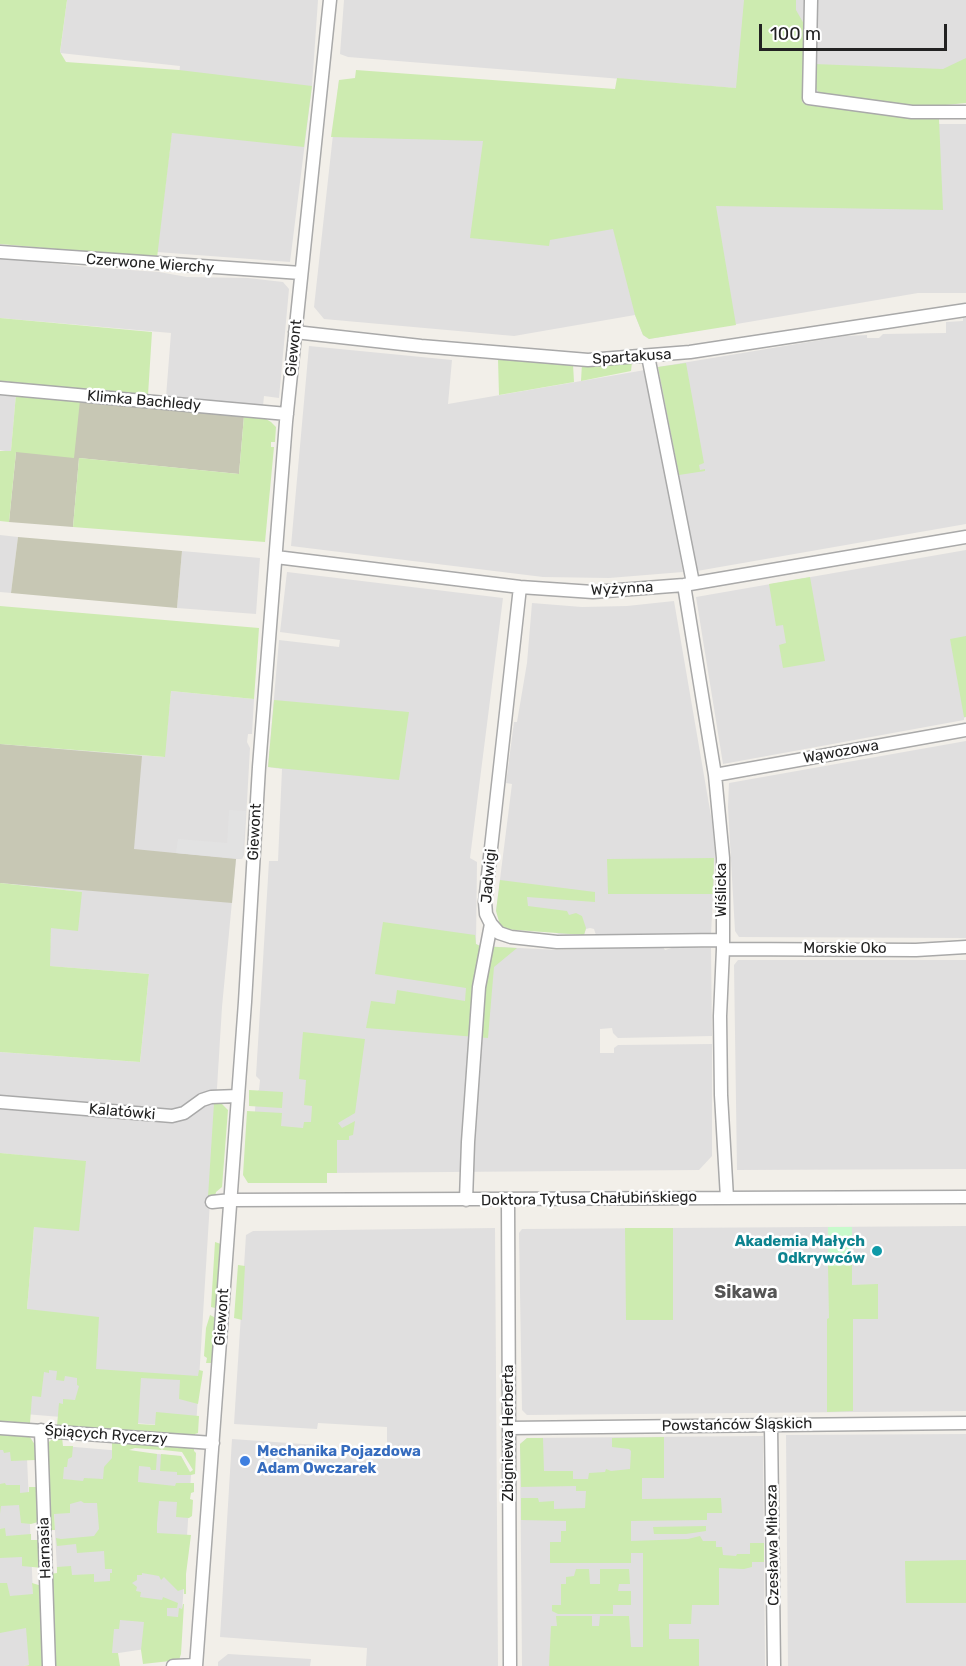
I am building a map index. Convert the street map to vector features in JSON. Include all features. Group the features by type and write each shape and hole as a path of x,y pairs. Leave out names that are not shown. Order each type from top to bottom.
{"street":[{"name":"Giewont","path":"196,1666 249,945 259,767 287,414 330,0"},
{"path":"811,0 809,98 912,112 966,112"},
{"name":"Czerwone Wierchy","path":"0,252 301,273"},
{"name":"Spartakusa","path":"295,332 421,346 588,360 690,352 966,310"},
{"name":"Wiślicka","path":"648,356 689,584 715,775 723,858 720,1016 727,1198"},
{"name":"Klimka Bachledy","path":"0,388 287,414"},
{"name":"Wyżynna","path":"276,557 520,587 593,592 689,584 966,537"},
{"name":"Jadwigi","path":"466,1200 467,1151 479,987 491,924 486,914 485,902 520,587"},
{"name":"Wąwozowa","path":"715,775 966,730"},
{"name":"Morskie Oko","path":"491,924 498,933 511,937 557,942 916,950 966,947"},
{"name":"Kalatówki","path":"0,1102 172,1116 184,1113 211,1096 238,1096"},
{"name":"Doktora Tytusa Chałubińskiego","path":"212,1202 231,1200 966,1197"},
{"name":"Zbigniewa Herberta","path":"508,1200 510,1666"},
{"name":"Powstańców Śląskich","path":"509,1428 966,1423"},
{"name":"Czesława Miłosza","path":"771,1425 774,1666"},
{"name":"Śpiących Rycerzy","path":"0,1428 213,1443"},
{"name":"Harnasia","path":"41,1430 49,1666"},
{"path":"173,1666 196,1666"}],"shaded area":[{"path":"67,0 318,0 312,86 290,262 157,252 180,66 60,53"},
{"path":"344,0 966,0 966,96 821,95 348,57 340,54"},
{"path":"339,80 940,124 966,124 966,293 918,293 649,339 643,335 635,315 514,336 324,319 314,307"},
{"path":"0,258 159,272 187,277 248,278 283,282 289,289 279,398 264,396 263,406 166,397 171,333 0,318"},
{"path":"963,318 966,318 966,524 697,571 658,367 845,336 867,335 867,338 879,338 883,334 946,333 946,322 963,321"},
{"path":"309,346 452,360 448,404 645,370 683,572 609,578 543,577 291,546"},
{"path":"0,393 16,394 11,452 0,450"},
{"path":"80,400 244,416 239,474 79,458 73,527 9,522 16,452"},
{"path":"0,535 18,537 11,593 0,592"},
{"path":"18,537 182,551 177,608 11,593"},
{"path":"966,550 966,717 964,720 723,764 696,597"},
{"path":"182,551 260,558 256,614 177,608"},
{"path":"287,572 503,598 470,858 477,862 476,944 558,950 711,948 712,1036 618,1038 612,1028 600,1029 600,1053 614,1053 614,1048 618,1045 712,1044 712,1156 699,1170 326,1173 252,1168 256,1092 259,1090 260,1080 256,1076 269,861 278,861 282,769 268,767 279,640 339,647 340,640 280,632"},
{"path":"674,601 712,822 715,852 711,935 596,935 594,929 590,928 586,929 584,935 559,934 496,911 512,784 506,783 514,722 517,722 527,663 532,603 582,607 627,606"},
{"path":"171,691 254,699 252,734 248,734 247,742 250,748 244,855 242,859 236,859 222,1007 196,1428 0,1412 27,1309 34,1227 86,1162 0,1153 0,1052 140,1062 149,974 49,966 51,928 82,892 0,883 0,744 164,757"},
{"path":"966,741 966,938 739,937 735,931 728,807 729,783"},
{"path":"0,744 142,756 134,849 236,859 232,903 0,883"},
{"path":"229,810 246,811 242,859 176,853 178,839 227,843"},
{"path":"738,960 966,960 966,1169 737,1170 734,965"},
{"path":"966,1226 966,1411 527,1415 522,1410 519,1233 522,1229"},
{"path":"495,1228 498,1666 366,1666 367,1648 220,1637 232,1439 317,1445 318,1449 387,1454 387,1427 318,1423 317,1429 234,1424 246,1235 253,1231"},
{"path":"966,1434 966,1666 788,1666 786,1435"},
{"path":"763,1436 765,1666 522,1666 520,1444 527,1438"},
{"path":"0,1442 27,1458 33,1594 29,1665 24,1666 0,1666"},
{"path":"63,1446 181,1456 191,1475 181,1628 165,1646 112,1654 59,1607 53,1494"},
{"path":"228,1654 311,1659 310,1666 218,1666 218,1662"}],"green space":[{"path":"0,0 67,0 60,52 66,62 179,70 312,86 304,147 172,133 157,258 0,244"},
{"path":"744,0 796,0 796,10 804,24 802,102 807,105 939,119 943,210 716,206 736,325 649,339 643,335 635,315 613,229 550,240 549,246 470,238 483,141 331,137 339,80 355,78 356,70 615,89 617,78 736,88"},
{"path":"966,58 966,103 925,107 908,106 821,95 814,86 814,64 943,69"},
{"path":"0,318 152,332 148,395 0,381"},
{"path":"498,359 573,364 574,382 499,395"},
{"path":"632,362 631,371 581,381 582,363"},
{"path":"686,363 704,463 699,465 700,470 705,469 705,471 679,475 658,367"},
{"path":"16,394 80,400 74,458 16,452 9,522 0,521 0,451 11,451"},
{"path":"244,416 266,419 276,427 275,442 271,442 271,447 274,447 265,542 73,527 79,458 239,474"},
{"path":"810,577 825,661 783,668 779,645 786,643 783,625 776,626 769,584"},
{"path":"0,606 259,628 254,699 171,691 165,757 0,744"},
{"path":"966,636 966,717 964,717 950,639"},
{"path":"274,700 409,712 399,780 268,767"},
{"path":"714,858 713,894 608,894 607,859"},
{"path":"500,880 595,892 595,902 527,897 528,906 567,911 569,915 576,913 582,916 586,928 584,935 503,929 496,911"},
{"path":"0,883 82,892 78,931 51,928 50,966 149,974 140,1062 0,1052"},
{"path":"383,922 475,935 476,944 480,946 517,948 494,967 488,1038 366,1028 371,1001 395,1004 397,990 465,1001 466,988 375,974"},
{"path":"303,1032 365,1039 355,1113 338,1123 342,1128 355,1121 353,1135 349,1136 349,1140 337,1140 337,1173 327,1173 327,1183 248,1183 243,1175 247,1111 282,1113 281,1126 303,1128 304,1122 311,1122 312,1106 304,1105 306,1080 299,1079"},
{"path":"249,1090 283,1092 282,1108 249,1106"},
{"path":"214,1103 222,1104 228,1110 222,1187 212,1198 208,1197"},
{"path":"0,1153 86,1161 79,1231 34,1227 27,1309 99,1317 96,1369 198,1376 199,1370 203,1371 198,1404 179,1399 180,1380 141,1378 138,1424 155,1425 156,1412 199,1416 198,1433 195,1437 57,1426 59,1403 63,1404 63,1399 75,1400 79,1386 77,1378 65,1376 64,1381 56,1380 57,1371 49,1370 49,1373 44,1372 41,1397 32,1396 30,1423 0,1421"},
{"path":"828,1227 852,1227 852,1265 828,1266"},
{"path":"625,1228 673,1228 673,1320 626,1320"},
{"path":"215,1242 221,1244 217,1306 215,1308 211,1307"},
{"path":"238,1265 245,1266 242,1320 234,1318"},
{"path":"852,1265 852,1285 878,1284 878,1319 853,1319 853,1411 827,1412 828,1266"},
{"path":"210,1315 216,1318 213,1362 206,1363 207,1358 204,1356 206,1328"},
{"path":"0,1431 27,1434 35,1445 35,1460 11,1461 10,1452 4,1453 0,1450"},
{"path":"55,1437 62,1437 63,1446 73,1446 72,1457 68,1459 67,1467 64,1467 63,1479 83,1481 84,1478 103,1479 104,1467 112,1458 112,1440 194,1448 196,1453 195,1474 191,1475 160,1471 161,1454 181,1456 190,1472 193,1470 182,1452 162,1449 135,1448 129,1450 157,1454 156,1470 139,1466 138,1482 175,1486 176,1483 194,1483 194,1492 191,1493 190,1499 193,1500 192,1516 189,1518 176,1517 177,1502 159,1501 157,1524 157,1533 191,1535 186,1594 184,1594 184,1589 178,1591 164,1577 161,1580 159,1576 142,1573 142,1575 137,1575 137,1580 132,1583 137,1587 136,1591 141,1592 140,1597 162,1600 163,1597 178,1603 177,1608 167,1608 167,1616 178,1617 179,1608 182,1609 184,1604 179,1660 143,1664 141,1650 144,1622 120,1620 119,1629 114,1629 112,1653 118,1653 120,1666 53,1666 50,1574 57,1573 57,1567 71,1566 72,1575 94,1574 94,1582 110,1581 110,1573 112,1573 112,1569 105,1569 104,1551 77,1553 76,1544 57,1546 56,1538 94,1536 99,1529 97,1503 81,1501 70,1504 70,1513 54,1514 55,1530 47,1530 45,1445"},
{"path":"664,1437 664,1478 642,1478 642,1499 721,1498 722,1513 707,1513 707,1520 631,1521 631,1541 688,1539 700,1536 703,1541 716,1541 716,1547 722,1547 723,1555 736,1556 737,1554 750,1554 750,1543 764,1543 764,1562 752,1562 752,1567 744,1569 719,1568 719,1605 692,1605 691,1624 669,1624 669,1639 699,1639 699,1666 549,1666 551,1626 557,1626 556,1616 592,1616 592,1626 599,1626 600,1616 629,1616 631,1647 643,1647 643,1553 631,1553 631,1563 550,1563 550,1542 561,1542 561,1531 566,1531 566,1521 521,1520 521,1498 538,1498 539,1502 554,1501 554,1509 585,1508 586,1491 576,1491 576,1486 521,1487 520,1444 527,1438 543,1438 544,1471 573,1471 573,1479 588,1479 589,1473 605,1472 606,1469 611,1471 630,1469 631,1451 612,1447 612,1438"},
{"path":"5,1483 6,1485 20,1485 20,1493 29,1492 29,1487 36,1487 38,1522 21,1523 19,1505 1,1506 0,1514 0,1484"},
{"path":"706,1526 706,1531 686,1534 654,1534 653,1527"},
{"path":"5,1528 6,1536 31,1534 31,1540 39,1540 43,1568 22,1566 22,1557 0,1558 0,1529"},
{"path":"966,1560 966,1603 906,1603 905,1561"},
{"path":"576,1569 589,1569 590,1584 600,1584 600,1569 629,1569 630,1584 619,1584 618,1591 631,1591 631,1605 613,1605 613,1614 558,1614 552,1611 552,1605 561,1605 561,1584 566,1584 566,1577 574,1576"},
{"path":"0,1583 7,1583 10,1596 33,1594 32,1583 42,1586 44,1666 24,1666 29,1665 26,1628 0,1633"}],"place":[{"name":"Akademia Małych Odkrywców","path":"877,1251"},
{"name":"Mechanika Pojazdowa Adam Owczarek","path":"245,1461"}],"district":[{"name":"Sikawa","path":"746,1293"}]}
